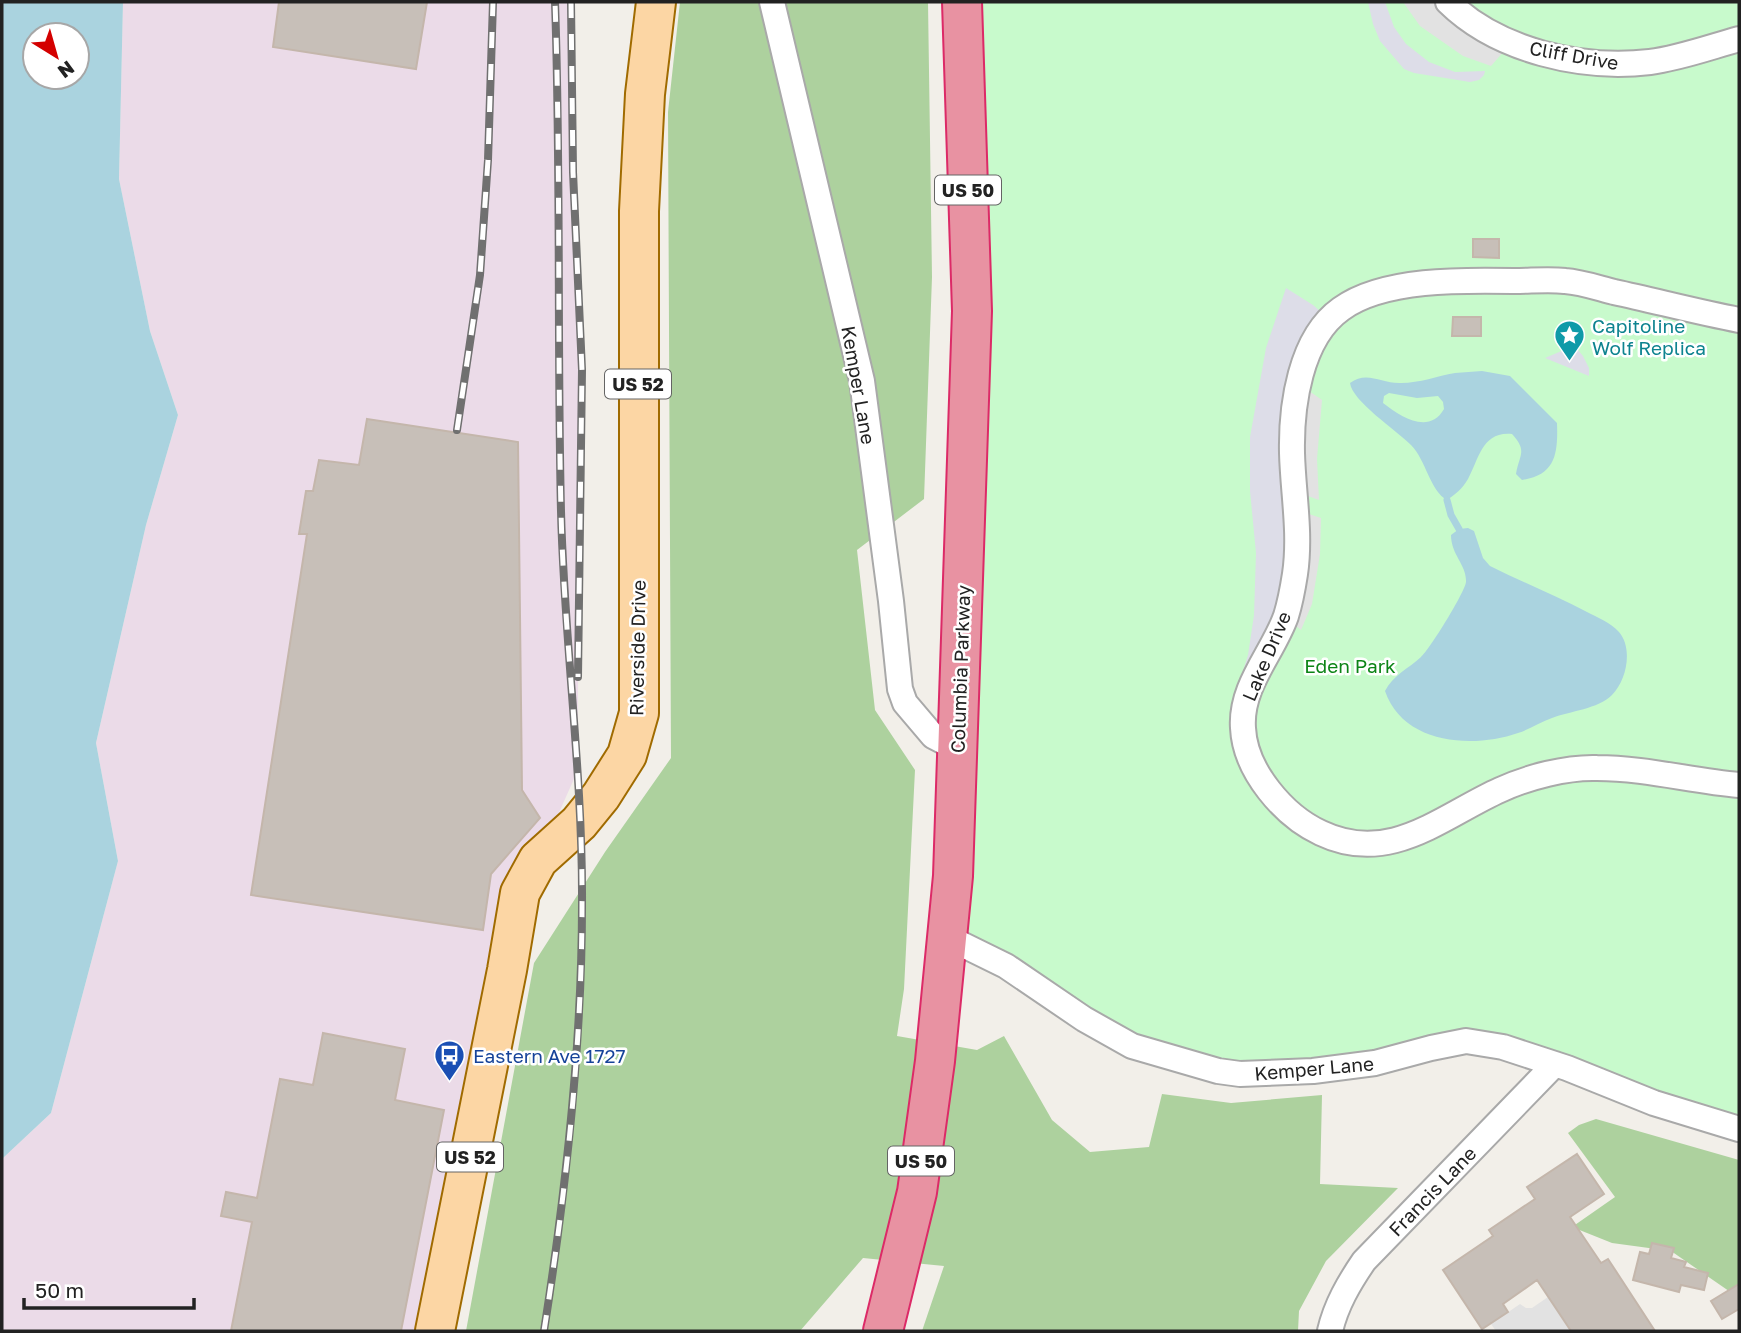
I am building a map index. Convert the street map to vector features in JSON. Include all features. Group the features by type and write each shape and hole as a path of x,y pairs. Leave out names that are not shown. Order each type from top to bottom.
{"highway":[{"name":"Columbia Parkway","path":"886,1321 917,1192 935,1061 953,876 972,311 962,2"}],"main road":[{"name":"Riverside Drive","path":"435,1331 520,893 538,860 579,823 601,796 627,755 639,713 639,211 645,94 656,2"}],"street":[{"name":"Kemper Lane","path":"772,2 862,381 900,689 905,703 933,736 958,749"},
{"name":"Cliff Drive","path":"1448,2 1487,30 1527,49 1550,55 1620,64 1654,61 1739,39"},
{"name":"Lake Drive","path":"1739,320 1566,281 1419,283 1359,299 1342,308 1318,334 1299,384 1292,453 1297,501 1295,573 1285,617 1245,700 1243,729 1250,757 1259,775 1287,810 1319,832 1350,842 1397,841 1430,828 1502,789 1553,774 1594,767 1739,785"},
{"name":"Kemper Lane","path":"947,937 1006,966 1084,1019 1132,1046 1219,1071 1240,1074 1313,1072 1375,1063 1466,1041 1503,1047 1555,1064 1654,1103 1739,1129"},
{"name":"Francis Lane","path":"1330,1331 1346,1287 1364,1261 1555,1064"}],"shaded area":[{"path":"123,2 571,2 573,172 582,370 577,772 538,860 435,1331 2,1331 3,1158 51,1113 118,861 96,743 146,525 178,415 150,331 119,179"},
{"path":"1368,2 1385,2 1394,27 1406,44 1429,62 1455,72 1485,71 1484,75 1479,80 1470,82 1404,69 1380,41"},
{"path":"1403,2 1448,2 1512,42 1491,66 1463,56 1420,26"},
{"path":"1286,288 1329,319 1309,352 1295,573 1239,684 1248,655 1254,615 1256,553 1250,491 1250,437 1266,348"},
{"path":"1571,347 1583,356 1589,368 1589,376 1545,358"},
{"path":"1299,384 1322,400 1317,459 1319,500 1305,495 1306,513 1321,518 1320,554 1312,604 1301,630 1285,617"},
{"path":"1548,1297 1571,1331 1496,1331 1491,1324 1520,1304 1532,1308"}],"green space":[{"path":"680,2 928,2 932,277 924,499 857,550 875,710 915,770 904,989 897,1036 977,1050 1004,1036 1052,1120 1090,1152 1149,1147 1162,1094 1231,1103 1322,1095 1320,1184 1398,1188 1326,1261 1299,1311 1298,1331 922,1331 944,1266 863,1258 800,1331 466,1331 534,963 605,852 671,758 668,112"},
{"name":"Eden Park","path":"962,2 1739,2 1739,1129 1503,1047 1313,1071 1176,1060 947,937"},
{"path":"1596,1119 1739,1160 1739,1298 1671,1251 1612,1243 1572,1227 1615,1197 1568,1133 1579,1125"}],"water":[{"path":"2,2 123,2 119,179 150,331 178,415 146,525 96,743 118,861 51,1113 3,1158 2,1166"},
{"path":"1482,371 1510,376 1557,423 1557,444 1553,461 1542,473 1522,480 1516,474 1520,445 1512,434 1502,434 1494,437 1483,448 1468,479 1447,500 1436,490 1416,451 1366,407 1350,383 1356,379 1369,378 1408,383 1455,373","holes":["1389,393 1417,398 1438,396 1444,409 1438,417 1423,422 1406,418 1383,403 1384,396"]},
{"path":"1468,528 1474,531 1483,558 1490,566 1599,618 1619,632 1626,646 1626,664 1617,689 1606,700 1552,718 1518,733 1480,741 1441,738 1423,732 1407,722 1394,709 1385,691 1388,685 1425,652 1464,588 1466,576 1453,548 1451,535 1459,529"}],"building":[{"path":"279,2 427,2 416,69 273,47"},
{"path":"1473,239 1499,239 1499,258 1473,257"},
{"path":"1453,317 1481,317 1481,336 1452,336"},
{"path":"367,419 518,442 522,790 540,818 491,874 483,930 251,895 307,534 299,534 306,491 313,491 319,460 359,465"},
{"path":"323,1033 405,1049 395,1100 444,1110 401,1331 231,1331 252,1222 221,1216 226,1192 257,1198 280,1079 313,1085"},
{"path":"1577,1154 1604,1194 1570,1217 1601,1263 1608,1259 1655,1331 1571,1331 1537,1280 1503,1304 1508,1312 1482,1329 1443,1270 1493,1236 1489,1230 1535,1199 1527,1187"},
{"path":"1652,1243 1674,1248 1671,1258 1686,1262 1684,1267 1708,1273 1704,1290 1681,1285 1679,1292 1633,1280 1640,1252 1649,1254"},
{"path":"1739,1284 1739,1309 1722,1319 1711,1301"}],"waterway":[{"path":"1447,500 1459,529"}],"railway":[{"path":"457,430 480,275 488,160 493,2"},
{"path":"544,1331 559,1225 576,1065 582,905 580,806 561,511 555,2"},
{"path":"571,2 573,172 582,370 578,677"}],"place":[{"name":"Capitoline Wolf Replica","path":"1569,363"},
{"name":"Eastern Ave 1727","path":"450,1082"}]}
